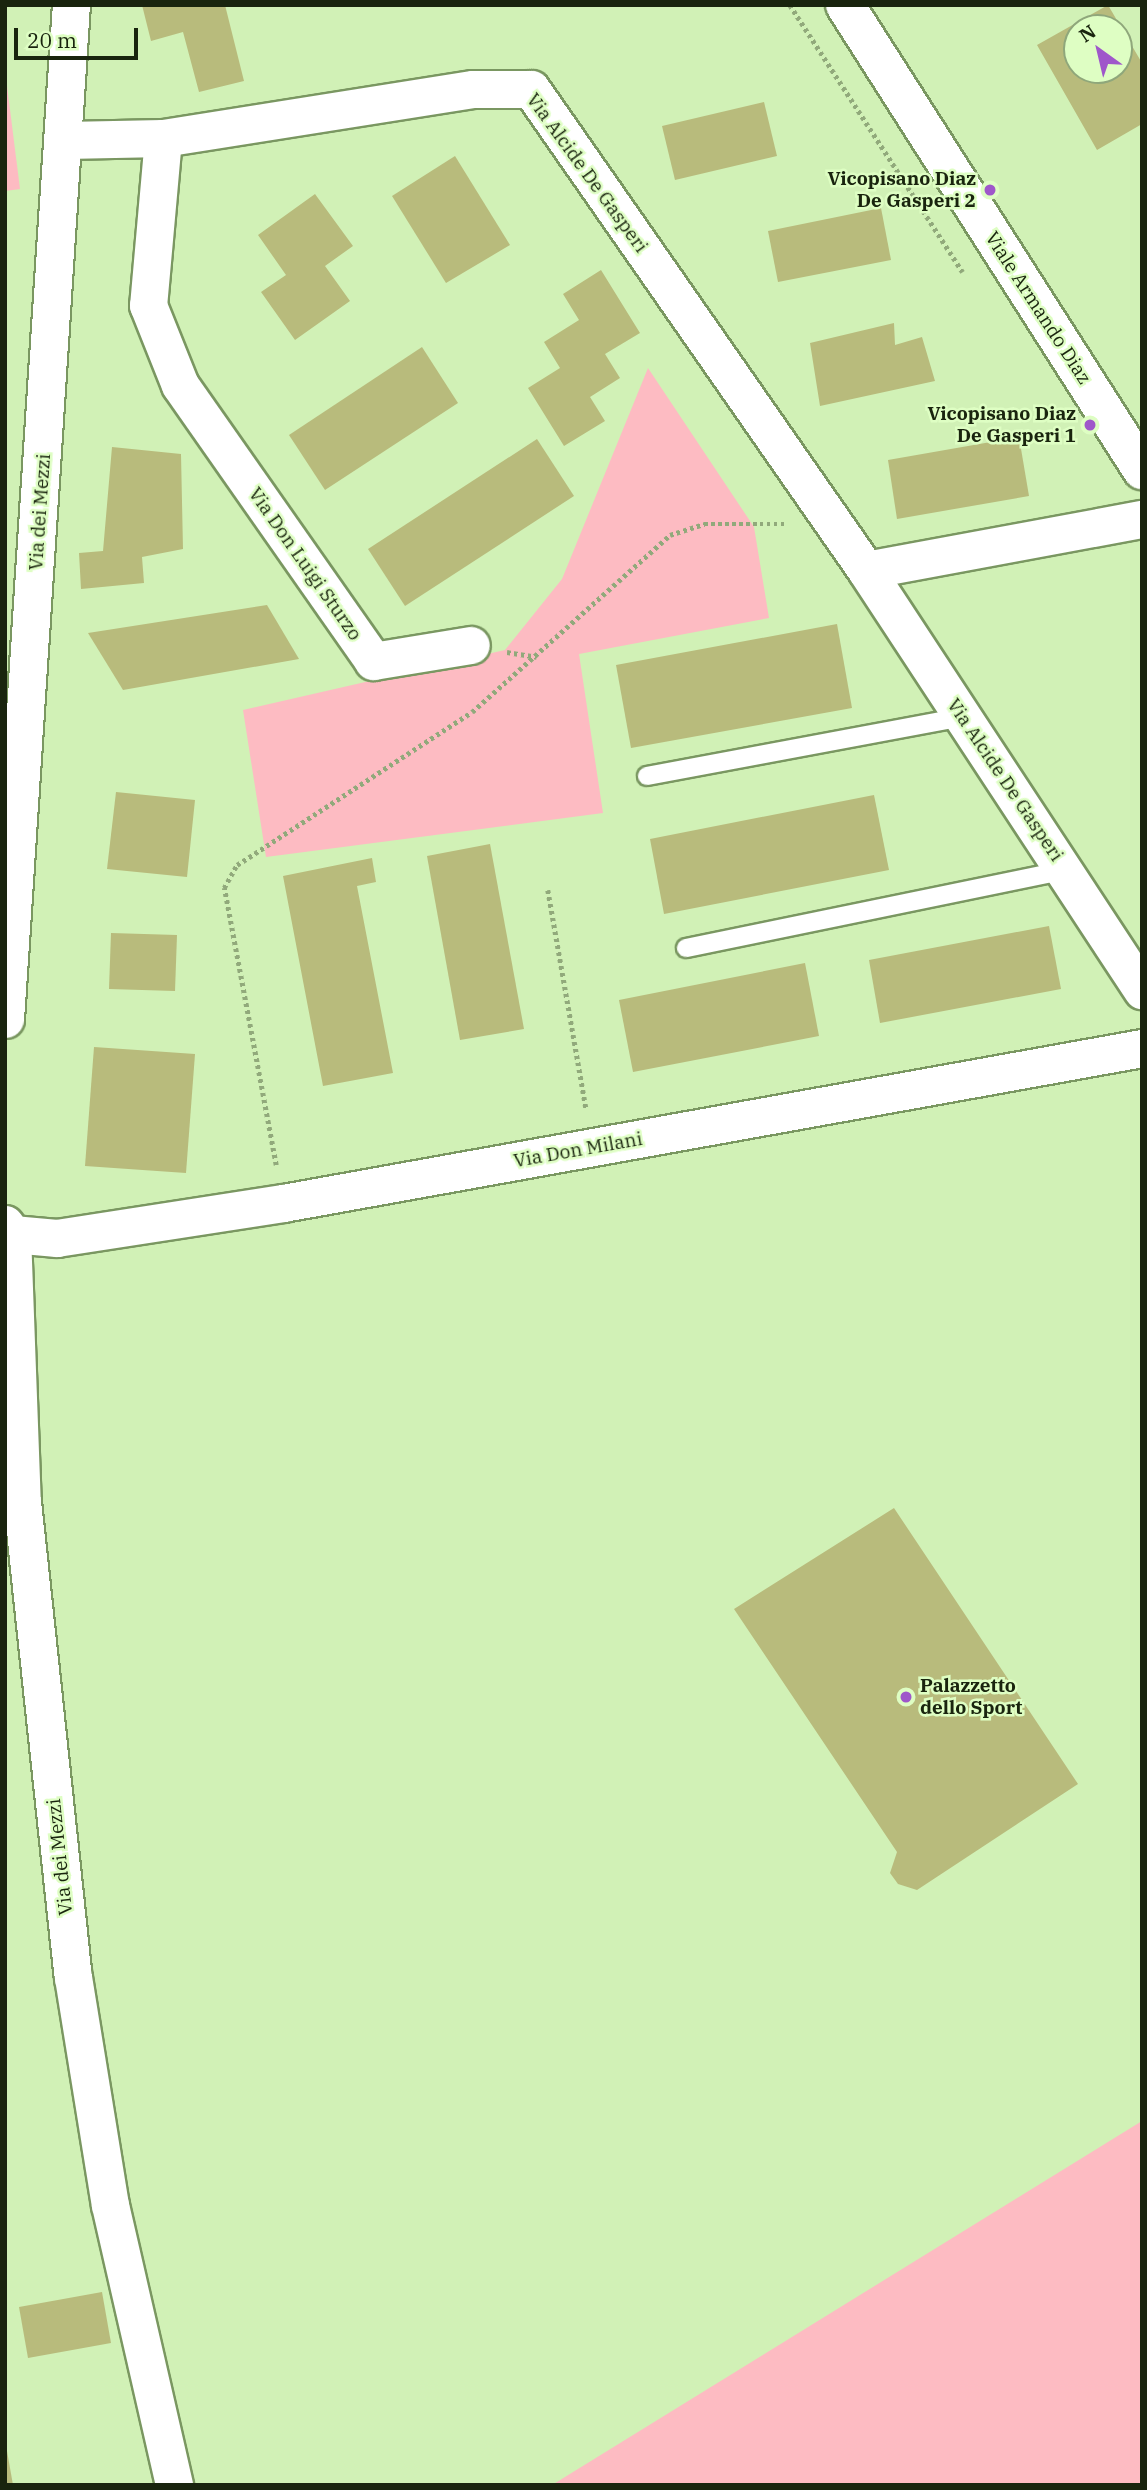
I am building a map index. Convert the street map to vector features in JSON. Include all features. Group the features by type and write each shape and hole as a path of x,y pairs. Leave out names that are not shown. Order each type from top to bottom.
{"street":[{"name":"Via dei Mezzi","path":"5,1019 14,759 65,140 71,5"},
{"name":"Viale Armando Diaz","path":"845,5 1142,470"},
{"name":"Via Alcide De Gasperi","path":"65,140 163,138 474,89 531,89 866,570 1142,990"},
{"name":"Via Don Luigi Sturzo","path":"163,138 148,304 180,386 373,661 471,645"},
{"path":"866,570 1142,519"},
{"name":"Via Don Milani","path":"9,1229 57,1238 283,1203 1142,1048"},
{"name":"Via dei Mezzi","path":"9,1229 17,1441 73,1977 110,2205 174,2485"}],"lane":[{"path":"647,776 962,717"},
{"path":"686,948 1065,870"}],"path":[{"path":"283,1203 225,888 237,865 472,712 670,535 704,524 834,524"},
{"path":"548,891 593,1147"}],"shaded area":[{"path":"5,70 20,189 5,191"},
{"path":"648,368 754,527 769,618 579,654 603,813 266,857 243,710 505,650 562,579"},
{"path":"1142,2121 1142,2485 552,2485"}],"building":[{"path":"142,5 225,5 244,81 199,92 183,32 151,41"},
{"path":"1108,5 1113,14 1092,14"},
{"path":"1063,30 1063,84 1133,84 1133,48 1142,63 1142,124 1097,150 1037,45"},
{"path":"764,102 777,156 675,180 662,126"},
{"path":"455,156 510,245 446,283 392,196"},
{"path":"315,194 353,246 325,266 350,301 295,340 261,292 286,275 258,235"},
{"path":"881,208 891,260 778,282 768,231"},
{"path":"601,270 640,333 605,354 620,378 590,397 605,421 564,446 528,388 560,368 544,342 579,320 563,294"},
{"path":"894,323 895,345 922,337 935,381 820,406 810,343"},
{"path":"422,347 458,403 325,490 289,435"},
{"path":"1019,437 1029,496 897,519 888,460"},
{"path":"537,439 574,496 405,606 368,549"},
{"path":"112,447 181,454 183,549 142,557 144,583 81,589 79,553 103,551"},
{"path":"267,605 299,659 123,690 88,633"},
{"path":"837,624 852,708 631,748 616,665"},
{"path":"116,792 195,800 187,877 107,869"},
{"path":"874,795 889,870 664,914 650,839"},
{"path":"490,844 524,1029 460,1040 427,856"},
{"path":"372,858 376,882 357,886 393,1073 323,1086 283,876"},
{"path":"1049,926 1061,989 880,1023 869,960"},
{"path":"111,933 177,935 175,991 109,989"},
{"path":"805,963 819,1036 633,1072 619,1000"},
{"path":"94,1047 195,1054 186,1173 85,1166"},
{"name":"Palazzetto dello Sport","path":"894,1508 1078,1784 917,1890 898,1884 890,1873 897,1852 734,1609"},
{"path":"102,2292 111,2343 28,2358 19,2307"},
{"path":"7,2451 13,2485 5,2485"}],"place":[{"name":"Vicopisano Diaz De Gasperi 2","path":"990,190"},
{"name":"Vicopisano Diaz De Gasperi 1","path":"1090,425"},
{"name":"Palazzetto dello Sport","path":"906,1697"}]}
